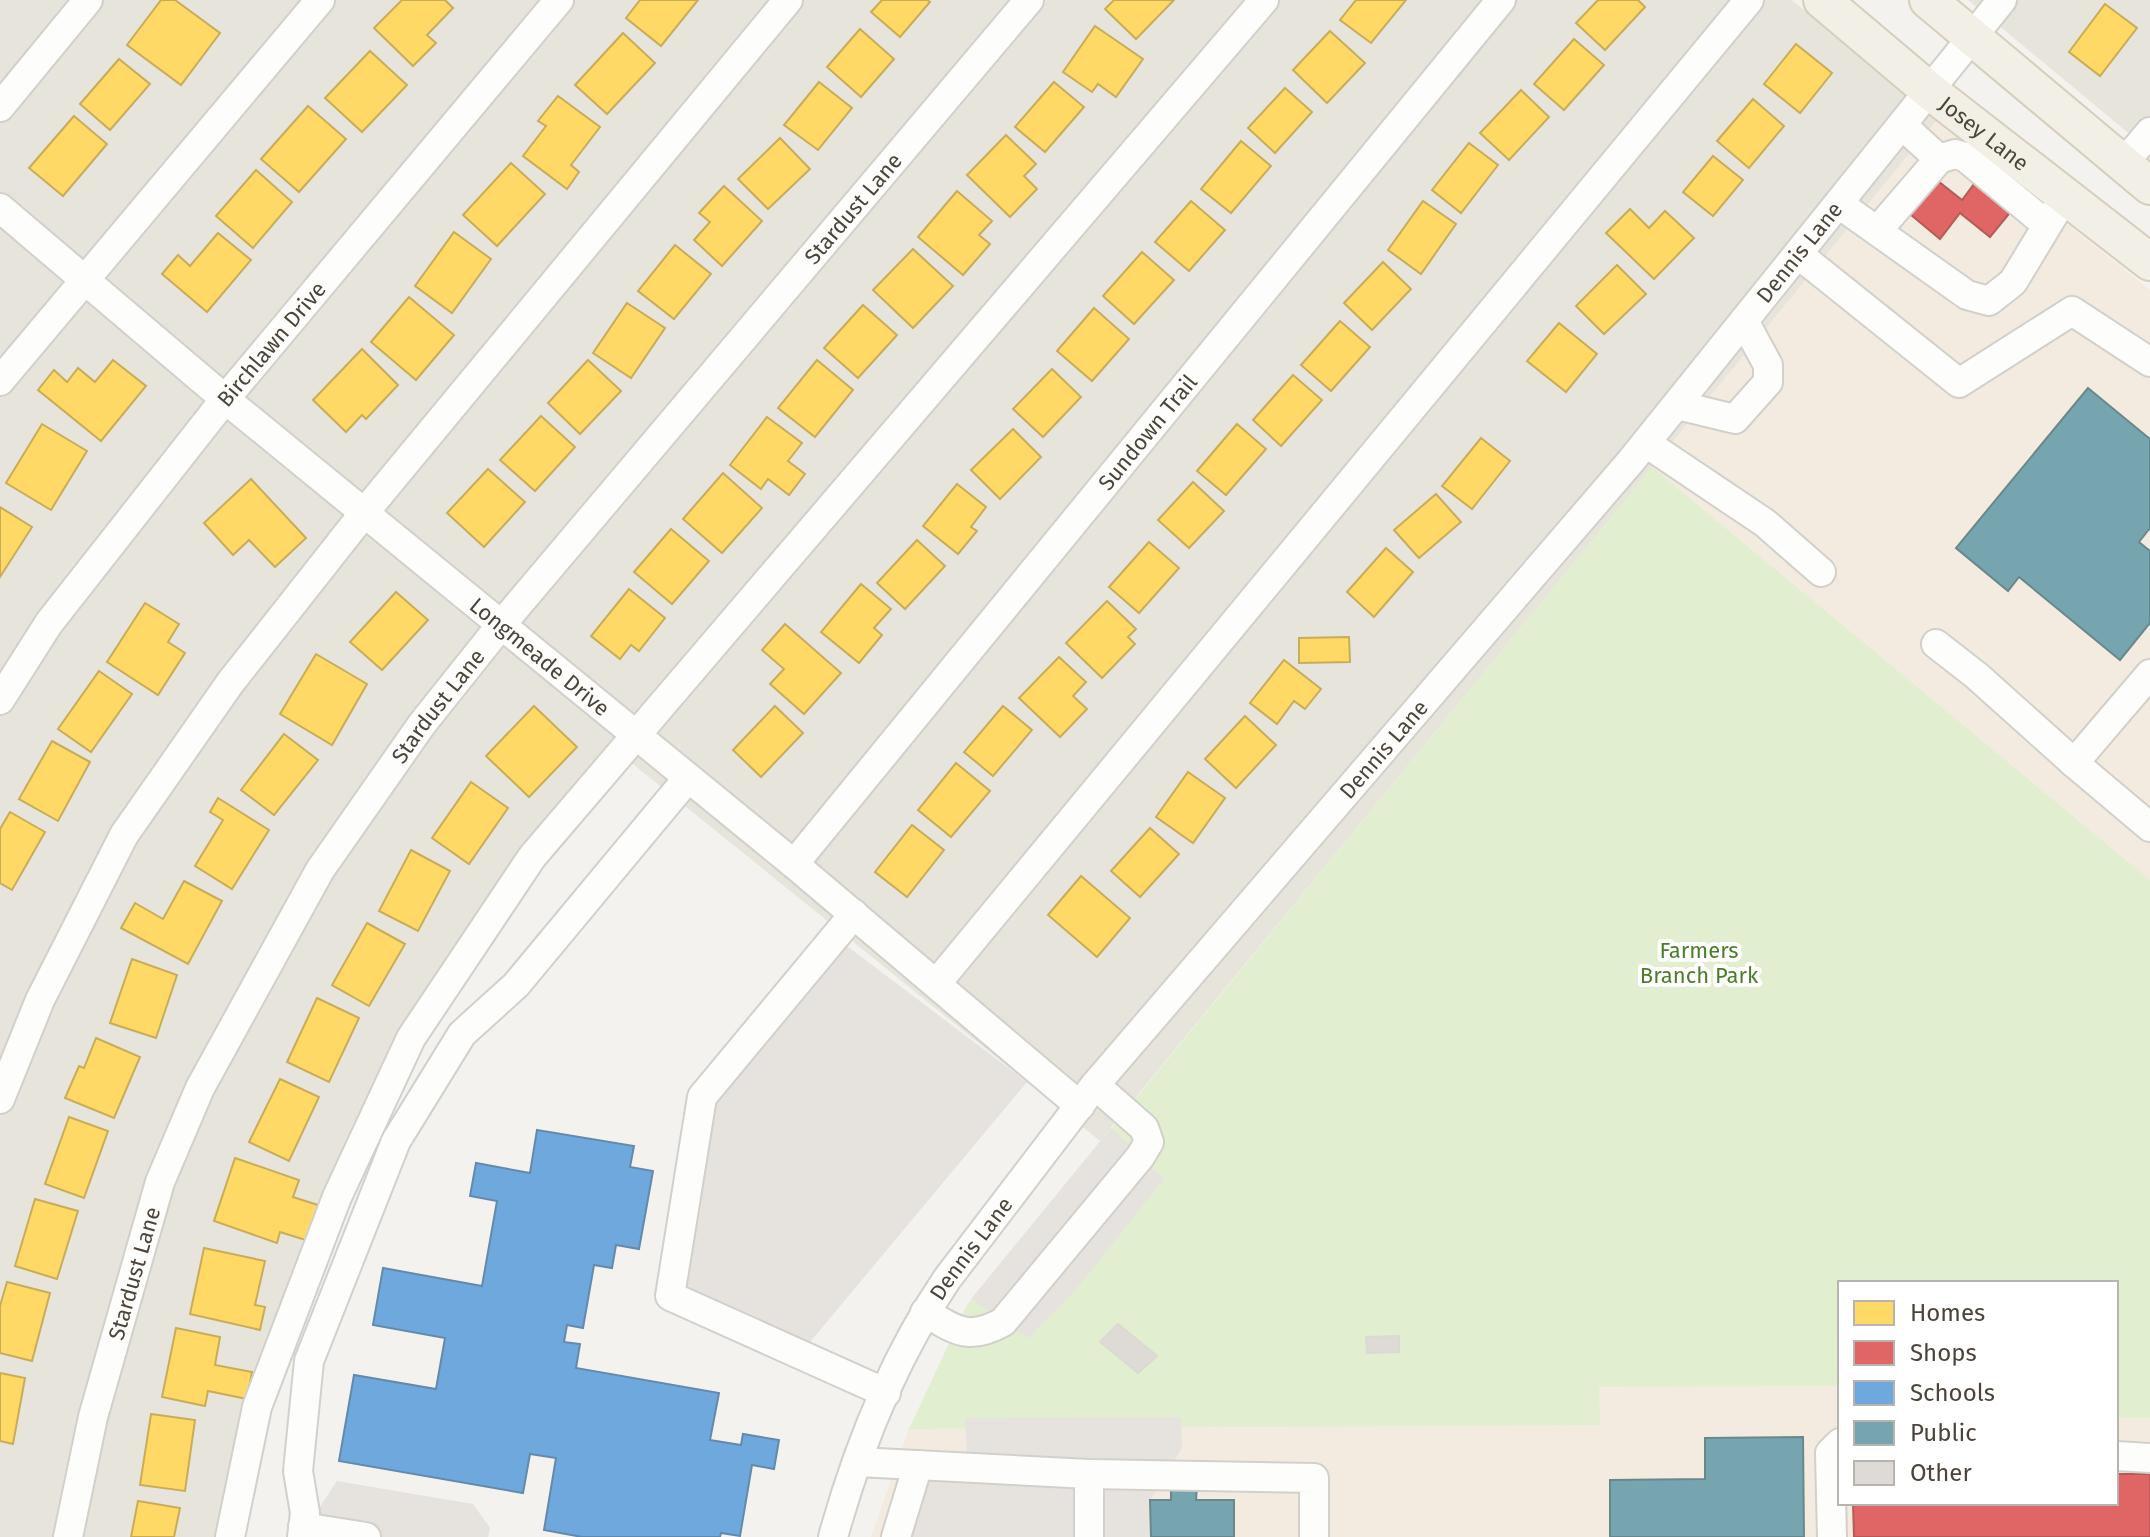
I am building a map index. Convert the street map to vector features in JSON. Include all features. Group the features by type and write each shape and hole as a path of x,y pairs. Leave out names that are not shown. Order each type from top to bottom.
{"main road":[{"name":"Josey Lane","path":"1822,0 1931,92 1963,150 2056,211 2150,262"},
{"path":"1928,0 2136,175"}],"street":[{"path":"0,107 88,0"},
{"path":"0,381 320,0"},
{"name":"Birchlawn Drive","path":"0,700 49,623 225,399 559,0"},
{"path":"0,1099 40,1000 124,835 230,683 364,513 788,0"},
{"name":"Stardust Lane","path":"68,1537 93,1417 160,1182 200,1088 320,870 422,724 501,625 1029,0"},
{"path":"230,1537 257,1407 337,1197 411,1038 532,857 638,737 1264,0"},
{"name":"Sundown Trail","path":"794,864 1501,0"},
{"path":"936,984 1749,0"},
{"name":"Dennis Lane","path":"833,1537 858,1462 886,1393 925,1312 1088,1096 1646,443 2002,0"},
{"path":"1877,231 1963,150 1903,126"},
{"path":"2136,175 2150,132"},
{"path":"1839,204 1967,295 1989,301 2013,282 2056,211"},
{"name":"Longmeade Drive","path":"0,208 225,399 794,864 936,984 1088,1096 1144,1128 1149,1142 1140,1157 1003,1322 981,1334 955,1330 925,1312"},
{"path":"1798,254 1959,383 2072,311 2150,362"},
{"path":"1677,405 1735,419 1768,382 1768,365 1744,321"},
{"path":"1646,443 1765,523 1821,572"},
{"path":"1936,644 2150,827"},
{"path":"2074,763 2150,674"},
{"path":"366,1537 302,1532 305,1513 298,1471 309,1361 396,1141 462,1034 516,985 688,778"},
{"path":"854,914 702,1097 670,1296 886,1393"},
{"path":"1832,1537 1830,1453 1838,1445"},
{"path":"2118,1456 2150,1458"},
{"path":"858,1462 1089,1474 1314,1478 1314,1537"},
{"path":"896,1537 918,1465"},
{"path":"1089,1474 1089,1537"}],"shaded area":[{"path":"0,0 1792,0 1937,120 1100,1141 623,756 480,942 394,1093 319,1264 264,1422 241,1537 0,1537"},
{"path":"1968,0 2150,0 2150,151"},
{"path":"1937,120 2150,290 2150,880 1652,467"},
{"path":"835,937 1027,1082 800,1354 670,1296 702,1097"},
{"path":"1111,1128 1164,1179 1074,1292 1029,1338 971,1299"},
{"path":"1837,1386 1838,1505 2118,1505 2118,1418 2150,1418 2150,1537 871,1537 909,1429 1599,1425 1599,1387"},
{"path":"1181,1417 1182,1448 1150,1500 1151,1537 887,1537 918,1465 967,1463 965,1418"},
{"path":"337,1481 473,1504 490,1528 488,1537 300,1537"}],"green space":[{"name":"Farmers Branch Park","path":"1652,467 2150,880 2150,1418 2118,1418 2118,1281 1838,1281 1838,1397 1837,1386 1599,1387 1600,1425 909,1429 967,1305"}],"building: Homes":[{"path":"161,0 175,0 220,33 181,85 127,45"},
{"path":"402,0 445,0 453,8 427,35 436,43 413,66 374,28"},
{"path":"640,0 698,0 661,46 626,18"},
{"path":"882,0 930,2 900,37 871,12"},
{"path":"1114,0 1174,0 1136,39 1105,9"},
{"path":"1356,0 1406,0 1371,43 1340,20"},
{"path":"1598,0 1638,0 1645,7 1605,50 1576,23"},
{"path":"2105,4 2137,28 2100,76 2069,52"},
{"path":"1095,26 1143,59 1116,97 1098,84 1092,92 1063,72"},
{"path":"860,29 894,59 861,97 827,67"},
{"path":"1330,31 1365,63 1327,103 1293,70"},
{"path":"623,33 655,63 607,114 575,85"},
{"path":"1574,39 1604,65 1564,110 1534,84"},
{"path":"1796,44 1832,73 1800,113 1764,84"},
{"path":"370,51 407,85 362,132 325,98"},
{"path":"119,59 150,84 110,130 80,104"},
{"path":"819,82 852,108 818,150 784,125"},
{"path":"1054,82 1084,107 1045,152 1015,127"},
{"path":"1285,88 1312,112 1275,153 1248,128"},
{"path":"1521,90 1549,117 1509,160 1480,133"},
{"path":"558,96 600,127 571,165 579,172 567,189 523,156 546,126 538,121"},
{"path":"1753,99 1784,126 1749,168 1717,141"},
{"path":"308,106 346,139 299,192 261,159"},
{"path":"74,116 107,144 63,196 29,168"},
{"path":"1006,135 1036,164 1024,176 1037,189 1010,217 967,175"},
{"path":"780,138 810,169 768,209 738,179"},
{"path":"1241,141 1271,166 1231,213 1201,189"},
{"path":"1469,143 1498,165 1461,213 1432,190"},
{"path":"1713,156 1743,180 1713,216 1683,192"},
{"path":"511,163 545,194 497,246 463,215"},
{"path":"256,170 292,202 253,248 216,216"},
{"path":"724,186 762,221 722,266 694,240 710,222 699,213"},
{"path":"957,191 992,221 979,235 990,244 963,275 918,237"},
{"path":"1191,201 1225,230 1189,271 1155,242"},
{"path":"1423,201 1456,224 1421,274 1388,250"},
{"path":"1630,209 1649,228 1665,211 1694,238 1654,279 1606,233"},
{"path":"454,232 491,259 452,313 415,286"},
{"path":"218,233 251,260 207,312 162,274 178,255 190,266"},
{"path":"675,245 711,274 674,319 638,291"},
{"path":"913,249 953,286 913,328 873,290"},
{"path":"1142,252 1174,280 1134,324 1103,296"},
{"path":"1383,262 1411,289 1372,330 1344,303"},
{"path":"1617,265 1646,294 1604,334 1576,306"},
{"path":"409,297 454,335 416,380 371,342"},
{"path":"627,303 665,328 631,378 593,353"},
{"path":"863,305 897,335 858,378 824,348"},
{"path":"1094,308 1129,339 1092,381 1057,351"},
{"path":"1340,321 1370,347 1331,391 1301,365"},
{"path":"1559,323 1597,354 1566,392 1527,361"},
{"path":"362,349 398,385 366,419 362,415 346,432 313,400"},
{"path":"113,360 146,386 101,441 38,390 54,370 67,382 78,368 95,382"},
{"path":"588,360 621,391 580,434 548,403"},
{"path":"817,360 853,390 815,437 778,408"},
{"path":"1052,369 1081,397 1043,437 1013,409"},
{"path":"1293,375 1322,400 1281,446 1253,420"},
{"path":"541,416 575,447 535,491 500,460"},
{"path":"767,417 802,443 788,461 805,474 789,495 768,479 761,489 730,465"},
{"path":"42,424 87,451 51,510 6,483"},
{"path":"1237,424 1266,449 1226,495 1197,471"},
{"path":"1013,429 1041,457 1000,499 971,470"},
{"path":"1481,438 1510,461 1472,509 1442,486"},
{"path":"488,469 525,502 484,547 447,513"},
{"path":"723,473 762,508 722,553 683,519"},
{"path":"251,479 306,538 275,567 249,540 233,555 204,523"},
{"path":"1193,482 1224,511 1189,548 1158,520"},
{"path":"957,484 986,507 971,527 977,531 958,554 923,526"},
{"path":"1436,494 1461,522 1419,558 1394,530"},
{"path":"0,507 32,527 0,577"},
{"path":"671,529 709,561 672,604 634,572"},
{"path":"917,540 945,566 905,609 877,583"},
{"path":"1149,542 1179,568 1139,613 1109,587"},
{"path":"1386,548 1413,572 1374,617 1347,592"},
{"path":"861,584 891,609 874,628 882,635 859,663 821,632"},
{"path":"629,589 665,618 639,651 631,645 620,659 591,636"},
{"path":"396,592 428,620 382,670 350,642"},
{"path":"1107,601 1136,629 1128,637 1135,644 1102,678 1066,643"},
{"path":"145,603 179,624 168,642 185,653 158,695 107,662"},
{"path":"785,624 841,673 804,714 770,684 784,669 762,650"},
{"path":"1349,637 1350,662 1299,663 1299,638"},
{"path":"316,654 367,684 332,745 280,714"},
{"path":"1059,657 1086,682 1073,696 1087,709 1060,737 1019,698"},
{"path":"1284,660 1321,689 1305,709 1294,701 1277,724 1250,703"},
{"path":"99,671 132,694 91,752 58,729"},
{"path":"534,706 577,747 529,797 486,756"},
{"path":"775,706 803,733 761,777 733,750"},
{"path":"1003,706 1032,730 993,776 964,752"},
{"path":"1245,716 1276,745 1236,788 1205,759"},
{"path":"284,734 318,760 274,815 241,790"},
{"path":"52,741 90,762 58,821 19,799"},
{"path":"956,763 990,791 951,837 918,810"},
{"path":"1188,772 1225,798 1193,843 1156,817"},
{"path":"471,782 508,808 469,864 432,838"},
{"path":"218,798 269,830 232,889 195,866 223,820 210,812"},
{"path":"10,812 45,832 12,890 0,883 0,829"},
{"path":"912,825 944,850 907,897 875,872"},
{"path":"1150,828 1179,854 1140,897 1111,871"},
{"path":"411,850 450,871 418,931 379,911"},
{"path":"1081,876 1130,918 1097,957 1048,915"},
{"path":"184,881 222,901 188,964 121,928 135,903 163,919"},
{"path":"367,923 405,944 369,1006 332,985"},
{"path":"132,959 177,975 156,1038 110,1023"},
{"path":"317,998 359,1018 329,1082 287,1062"},
{"path":"96,1038 140,1057 114,1118 65,1098 79,1066 84,1068"},
{"path":"280,1079 319,1097 289,1161 249,1142"},
{"path":"69,1117 108,1131 84,1198 45,1184"},
{"path":"235,1158 299,1180 293,1197 324,1207 312,1242 280,1232 277,1243 214,1221"},
{"path":"35,1199 78,1211 57,1279 15,1266"},
{"path":"204,1248 265,1261 255,1305 265,1307 260,1330 190,1314"},
{"path":"7,1282 50,1293 32,1361 0,1353 0,1306"},
{"path":"176,1328 220,1337 215,1365 252,1372 247,1399 208,1391 205,1406 162,1397"},
{"path":"0,1373 25,1378 13,1444 0,1441"},
{"path":"151,1414 195,1420 185,1491 140,1485"},
{"path":"138,1501 180,1508 174,1537 131,1537"}],"building: Shops":[{"path":"1933,177 1962,200 1977,180 2013,209 1990,237 1960,213 1940,239 1905,210"},
{"path":"2118,1474 2150,1474 2150,1537 1854,1537 1853,1505 2118,1505"}],"building: Schools":[{"path":"537,1130 634,1146 630,1167 653,1171 639,1249 616,1245 612,1268 594,1265 583,1328 567,1325 564,1342 580,1344 576,1368 719,1393 710,1440 741,1445 743,1434 779,1440 774,1469 752,1465 740,1536 721,1533 720,1537 582,1537 544,1530 556,1458 530,1454 523,1493 339,1461 354,1375 436,1389 445,1338 373,1325 383,1268 482,1286 497,1201 470,1196 476,1163 530,1173"}],"building: Public":[{"path":"2088,388 2150,439 2150,528 2139,542 2150,551 2150,623 2120,660 2019,577 2008,591 1956,548"},
{"path":"1803,1437 1804,1537 1610,1537 1610,1480 1705,1479 1705,1438"},
{"path":"1171,1487 1197,1487 1196,1500 1234,1500 1234,1537 1151,1537 1150,1500 1171,1500"}],"building: Other":[{"path":"1118,1324 1157,1356 1138,1373 1100,1342"},
{"path":"1399,1336 1399,1352 1367,1353 1366,1337"}]}
